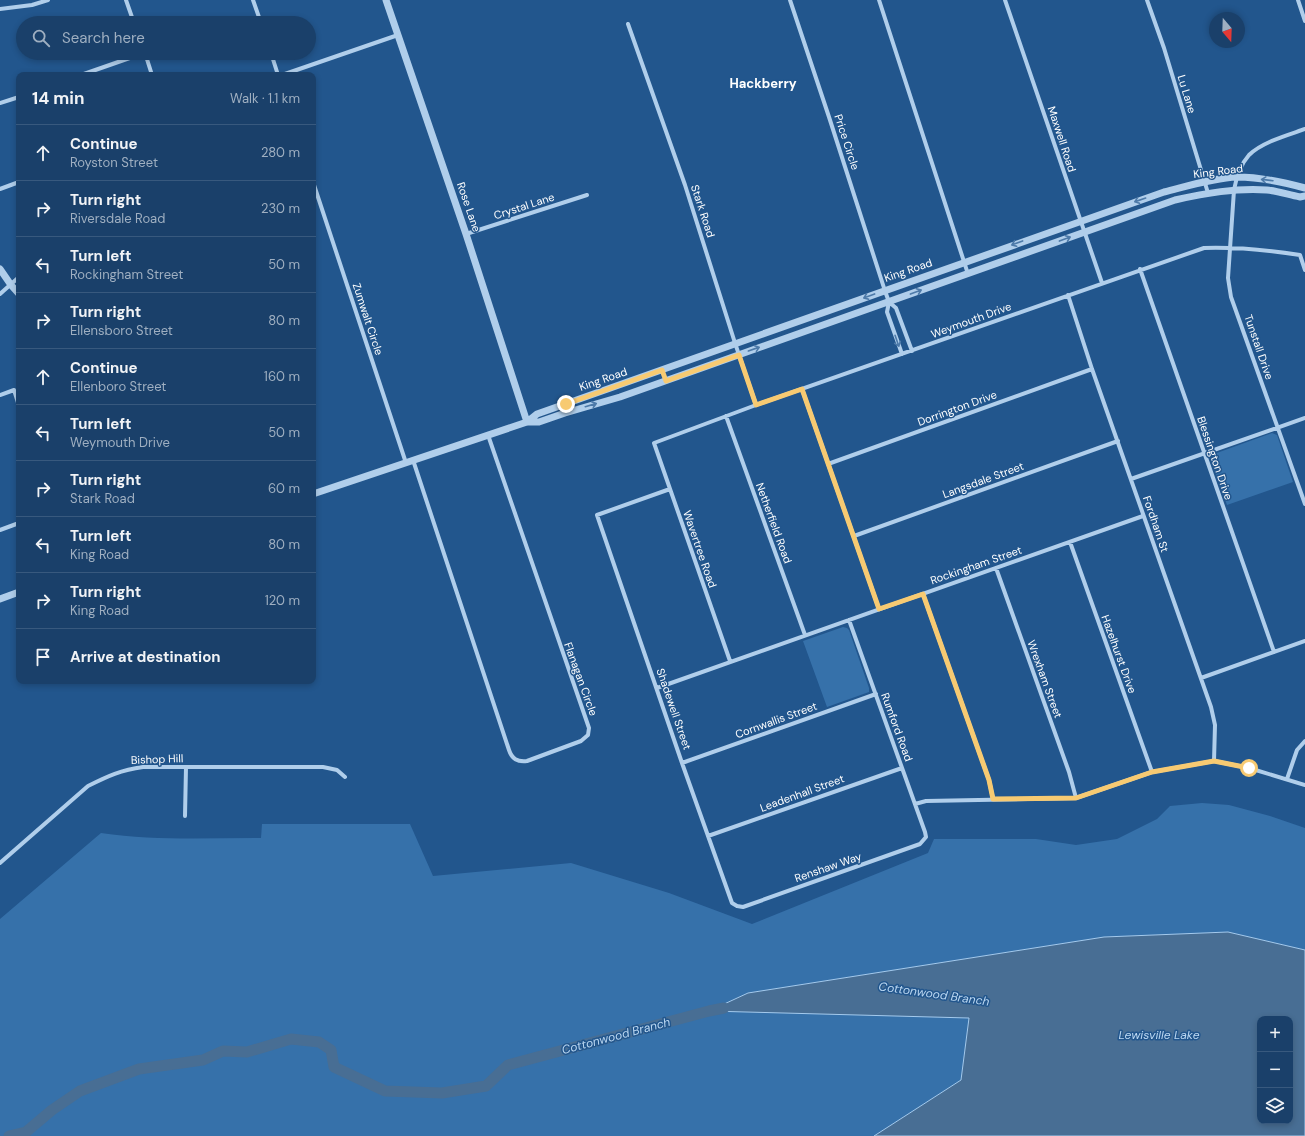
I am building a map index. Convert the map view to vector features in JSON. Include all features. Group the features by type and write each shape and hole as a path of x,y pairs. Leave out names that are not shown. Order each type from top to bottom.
{"street":[{"path":"0,9 32,5 48,0"},
{"path":"126,0 132,16"},
{"path":"253,0 259,16"},
{"name":"Rose Lane","path":"386,0 466,234 527,422"},
{"name":"Price Circle","path":"790,0 889,302"},
{"path":"879,0 968,274"},
{"name":"Maxwell Road","path":"1005,0 1102,283"},
{"name":"Lu Lane","path":"1147,0 1164,48 1208,193"},
{"path":"1298,0 1305,21"},
{"name":"Stark Road","path":"628,24 685,185 756,405"},
{"path":"291,72 398,35"},
{"path":"90,72 124,60"},
{"path":"147,60 151,72"},
{"path":"273,60 277,72"},
{"path":"0,104 16,98"},
{"name":"Tunstall Drive","path":"1305,129 1281,137 1256,150 1248,156 1236,178 1228,278 1231,296 1305,504"},
{"name":"King Road","path":"527,422 537,414 1164,192 1205,182 1236,178 1267,179 1305,188"},
{"path":"0,189 16,183"},
{"name":"King Road","path":"316,493 527,422 539,422 620,397 1175,200 1208,193 1234,190 1268,190 1300,198 1305,196"},
{"name":"Zumwalt Circle","path":"316,191 409,462"},
{"name":"Crystal Lane","path":"466,234 587,194"},
{"name":"Weymouth Drive","path":"654,443 756,405 1140,269 1204,248 1230,247 1273,250 1300,255 1305,270"},
{"path":"0,269 16,291"},
{"name":"Blessington Drive","path":"1140,269 1274,652"},
{"path":"0,294 16,280"},
{"name":"Fordham St","path":"1068,295 1092,369 1213,713 1215,732 1214,761"},
{"path":"902,354 886,312 889,302 896,308 912,351"},
{"path":"840,306 843,318"},
{"name":"Dorrington Drive","path":"828,464 1092,369"},
{"path":"662,370 666,381"},
{"path":"802,389 879,609"},
{"path":"0,395 14,390 16,396"},
{"name":"Netherfield Road","path":"726,416 805,636"},
{"path":"1131,479 1305,418"},
{"name":"Flanagan Circle","path":"409,462 509,750 513,758 517,761 526,761 581,742 588,735 589,728 488,435"},
{"name":"Langsdale Street","path":"854,536 1118,441"},
{"name":"Wavertree Road","path":"654,443 730,661"},
{"name":"Shadewell Street","path":"670,489 597,515 708,836 732,902 737,906"},
{"name":"Rockingham Street","path":"657,688 1143,516"},
{"path":"0,530 16,524"},
{"name":"Hazelhurst Drive","path":"1070,542 1152,772"},
{"name":"Wrexham Street","path":"996,568 1069,772 1076,798"},
{"path":"0,598 16,593"},
{"path":"923,594 989,780 993,799"},
{"name":"Rumford Road","path":"849,620 925,832 926,837 924,840"},
{"path":"1201,678 1305,641"},
{"name":"Cornwallis Street","path":"682,763 876,694"},
{"path":"1287,779 1297,750 1305,741"},
{"path":"915,804 926,801 1076,798 1152,772 1214,761 1249,768 1305,785"},
{"name":"Bishop Hill","path":"0,863 88,786 98,780 124,770 143,767 323,767 337,770 344,777"},
{"path":"185,816 186,767"},
{"name":"Leadenhall Street","path":"708,836 902,768"},
{"name":"Renshaw Way","path":"737,906 743,907 906,850 920,844 924,840"}],"shaded area":[{"path":"1272,433 1277,435 1293,482 1227,505 1211,460 1214,454"},
{"path":"843,627 849,630 869,688 869,692 827,707 803,641"},
{"path":"1202,803 1229,805 1270,816 1305,828 1305,950 1228,932 1104,937 748,993 710,1010 969,1018 961,1080 874,1136 0,1136 0,919 101,833 121,836 161,838 261,838 262,824 410,824 433,876 571,863 669,893 752,924 928,853 934,839 1036,839 1076,845 1117,839 1157,819 1170,806"}],"water":[{"name":"Lewisville Lake","path":"1228,932 1305,950 1305,1136 874,1136 961,1080 969,1018 709,1011 748,993 1104,937"}],"waterway":[{"name":"Cottonwood Branch","path":"9,1136 26,1132 52,1110 80,1091 139,1069 203,1060 223,1051 247,1052 291,1039 319,1042 331,1050 334,1067 385,1091 442,1093 486,1086 508,1065 724,1008"}],"district":[{"name":"Hackberry","path":"763,83"}],"route":[{"path":"566,404 662,370 666,381 739,355 756,405 802,389 879,609 923,594 989,780 993,799 1076,798 1152,772 1214,761 1249,768"}]}
